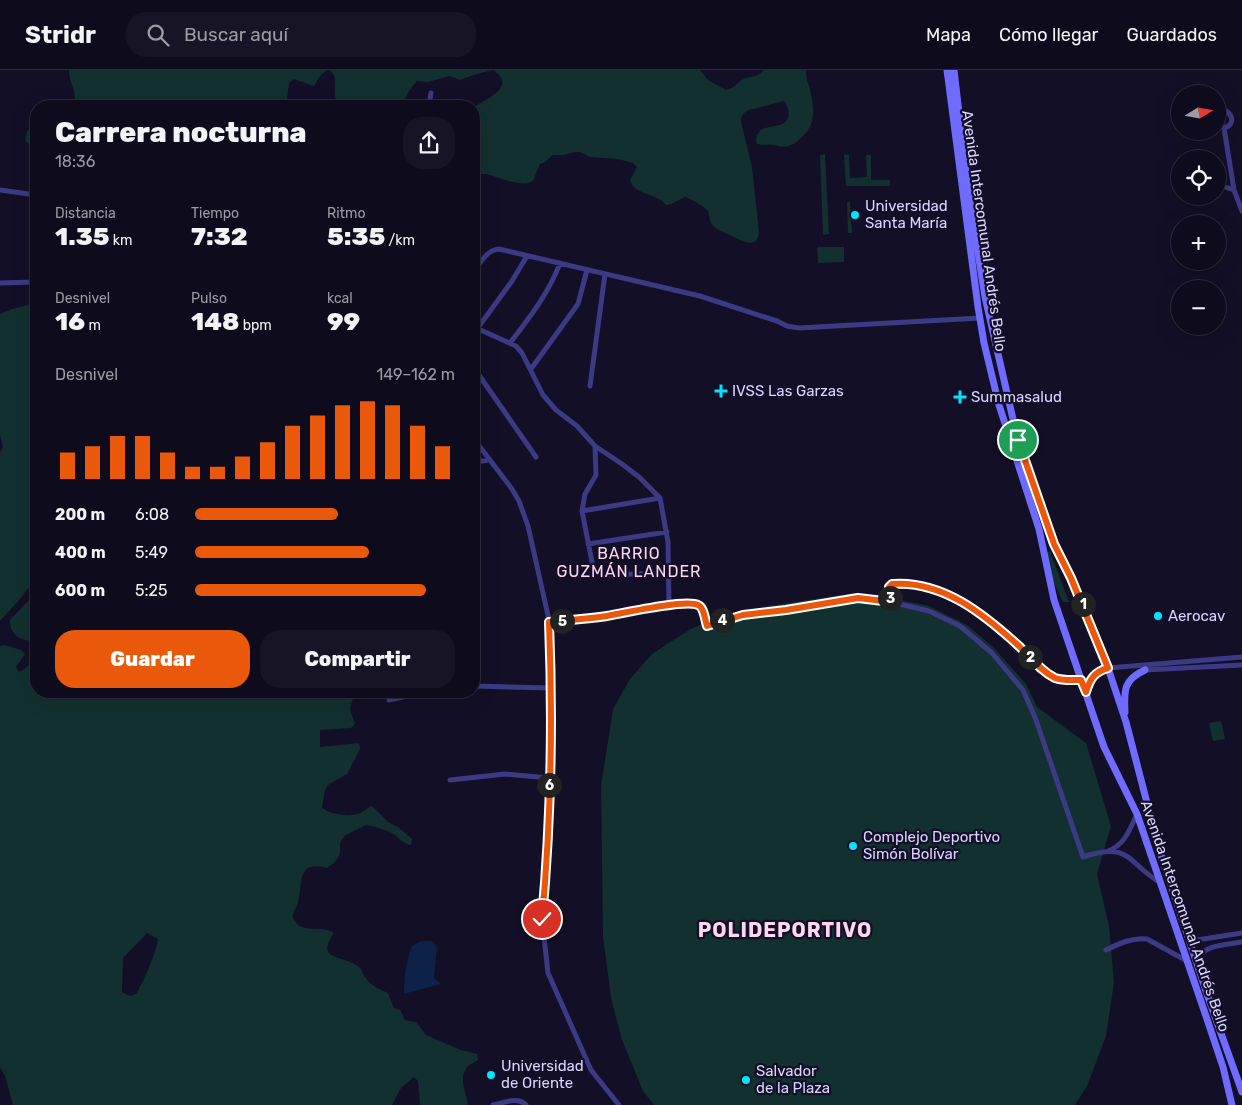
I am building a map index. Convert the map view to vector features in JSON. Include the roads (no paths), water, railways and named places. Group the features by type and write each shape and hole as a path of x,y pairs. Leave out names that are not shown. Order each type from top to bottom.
{"main road":[{"name":"Avenida Intercomunal Andrés Bello","path":"947,70 980,318 999,405 1041,537 1054,600 1104,747 1137,814 1223,1067 1232,1105"},
{"name":"Avenida Intercomunal Andrés Bello","path":"954,70 967,182 984,297 1018,440 1054,544 1071,578 1108,668 1126,722 1154,830 1196,960 1242,1092"},
{"path":"1086,692 1089,680 1097,671 1108,668"},
{"path":"1126,722 1124,692 1127,683 1145,670"}],"street":[{"path":"430,100 431,94"},
{"path":"1226,111 1232,116 1231,124 1226,127"},
{"path":"1226,140 1234,190 1242,211"},
{"path":"1226,187 1234,190"},
{"path":"0,190 30,194"},
{"path":"480,264 494,248 700,296 787,326 799,328 980,318"},
{"path":"480,323 512,281 526,256"},
{"path":"510,343 543,299 560,263"},
{"path":"531,368 578,304 587,270"},
{"path":"590,386 605,274"},
{"path":"0,283 30,282"},
{"path":"480,330 516,346 531,368 543,395 556,410 577,426 595,446 633,473 660,498 667,532 670,605"},
{"path":"480,377 536,457"},
{"path":"595,446 596,475 585,494 582,511 593,567 597,574 670,573"},
{"path":"480,447 512,489 524,513 549,622 551,688 548,855 542,919 548,973 591,1070 619,1105"},
{"path":"480,461 490,460"},
{"path":"582,511 660,498"},
{"path":"588,544 667,532"},
{"path":"892,602 888,592 892,584 924,588 948,595 969,605 985,617 1047,673 1057,679 1081,680"},
{"path":"549,622 605,616 670,605 699,605 702,608 707,626 743,615 858,598 892,602 929,611 960,626 992,653 1023,690 1083,857 1107,851 1122,843 1137,814"},
{"path":"1108,668 1242,657"},
{"path":"1145,670 1242,664"},
{"path":"480,686 551,688"},
{"path":"389,700 398,698"},
{"path":"450,780 505,774 549,778"},
{"path":"1107,851 1128,856 1151,878 1161,884"},
{"path":"1189,939 1197,940 1242,933"},
{"path":"1106,950 1141,938 1147,939 1188,961"},
{"path":"1196,960 1199,953 1208,948 1242,942"},
{"path":"493,1105 517,1100 526,1105"}],"water":[{"path":"421,941 431,941 437,947 434,978 441,984 404,994 404,982 410,952 412,946"}],"place":[{"name":"Universidad Santa María","path":"855,215"},
{"name":"IVSS Las Garzas","path":"721,391"},
{"name":"Summasalud","path":"960,397"},
{"name":"Aerocav","path":"1158,616"},
{"name":"Complejo Deportivo Simón Bolívar","path":"853,846"},
{"name":"Universidad de Oriente","path":"491,1075"},
{"name":"Salvador de la Plaza","path":"746,1080"}],"district":[{"name":"BARRIO GUZMÁN LANDER","path":"629,562"},
{"name":"POLIDEPORTIVO","path":"785,930"}]}
